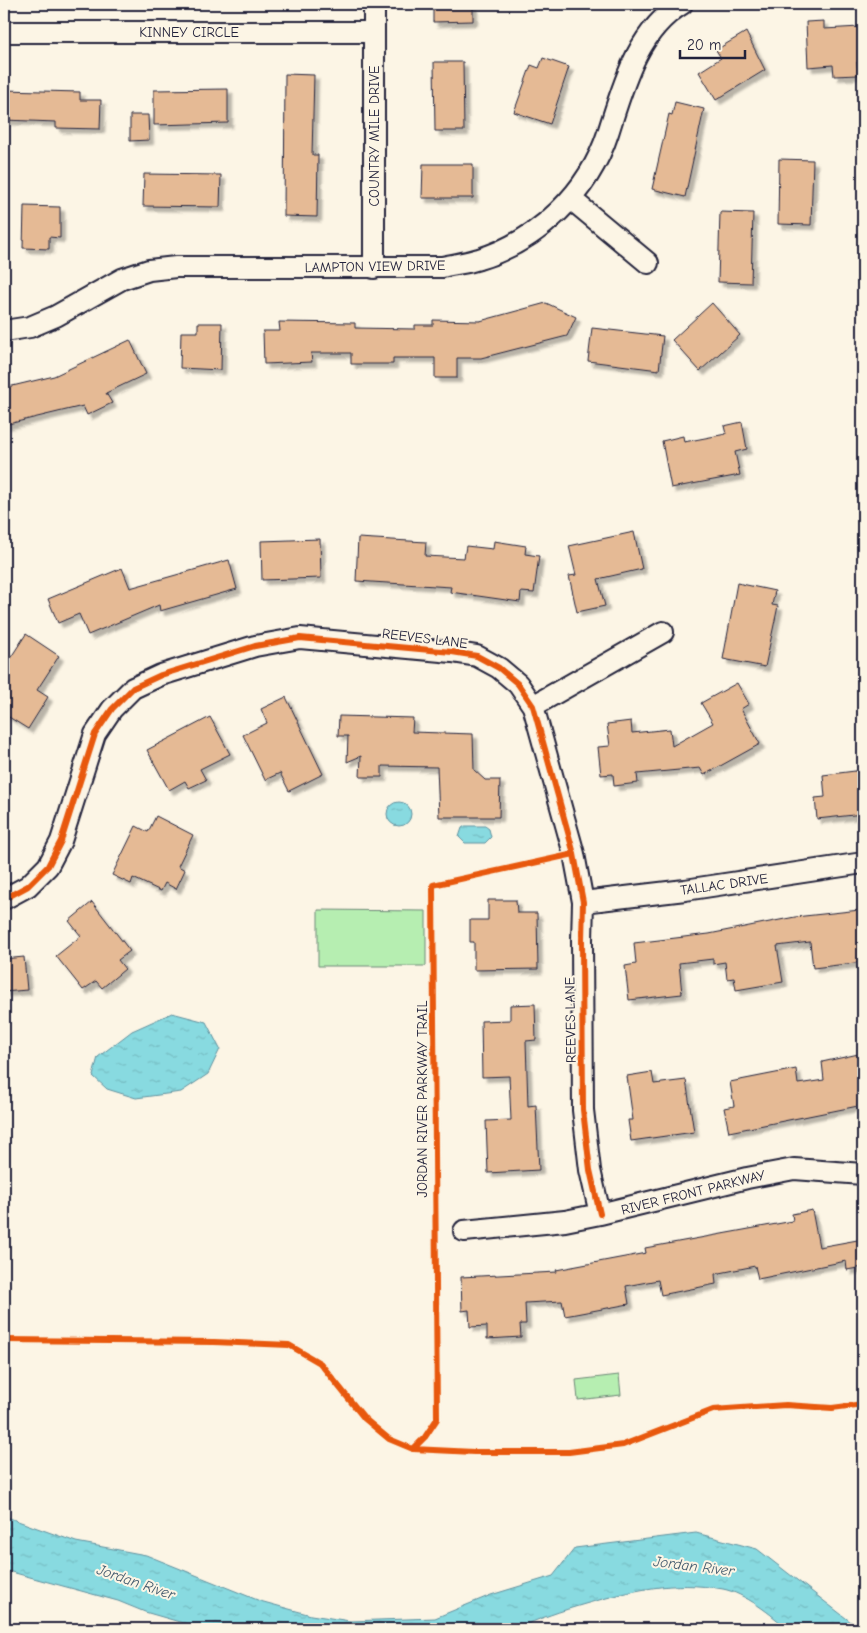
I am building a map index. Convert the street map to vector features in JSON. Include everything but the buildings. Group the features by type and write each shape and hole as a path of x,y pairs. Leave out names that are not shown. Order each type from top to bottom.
{"street":[{"name":"COUNTRY MILE DRIVE","path":"374,4 374,268"},
{"name":"LAMPTON VIEW DRIVE","path":"4,331 30,327 56,316 122,279 149,270 176,267 442,267 479,259 514,244 546,223 571,199 593,168 608,135 619,95 635,56 656,28 677,5"},
{"name":"KINNEY CIRCLE","path":"4,32 374,32"},
{"path":"571,199 648,263"},
{"path":"532,706 663,632"},
{"name":"REEVES LANE","path":"4,899 28,886 48,866 62,842 95,734 112,709 134,688 161,675 278,641 324,639 477,656 499,668 518,684 532,706 574,854 583,902 583,1110 590,1170 600,1214"},
{"name":"TALLAC DRIVE","path":"583,902 685,890 863,863"},
{"name":"RIVER FRONT PARKWAY","path":"464,1231 566,1220 600,1214 794,1169 863,1174"}],"green space":[{"path":"318,910 426,911 426,966 318,966"},
{"path":"619,1375 621,1395 578,1400 576,1380"}],"water":[{"path":"399,802 408,805 411,814 408,823 399,826 390,823 387,814 390,805"},
{"path":"465,826 485,826 489,829 491,837 485,843 465,843 459,837 462,828"},
{"path":"172,1013 206,1022 220,1049 208,1074 181,1092 136,1098 107,1089 93,1076 98,1057 132,1031"},
{"name":"Jordan River","path":"4,1516 76,1542 146,1555 260,1601 311,1615 350,1621 435,1618 491,1595 553,1576 575,1548 696,1533 757,1549 860,1629 787,1629 766,1611 731,1591 704,1586 670,1586 620,1594 559,1612 517,1629 204,1629 145,1612 118,1601 4,1570"}],"cycle path":[{"path":"4,899 28,886 48,866 61,841 95,734 112,709 133,688 161,675 255,646 300,638 477,656 499,668 518,684 533,706 574,854 583,902 583,1110 590,1170 600,1214"},
{"name":"JORDAN RIVER PARKWAY TRAIL","path":"4,1340 214,1342 289,1345 320,1363 365,1419 389,1439 413,1449 425,1437 437,1419 433,885 574,854"},
{"path":"413,1449 474,1452 569,1452 623,1445 713,1410 786,1405 832,1408 863,1404"}]}
